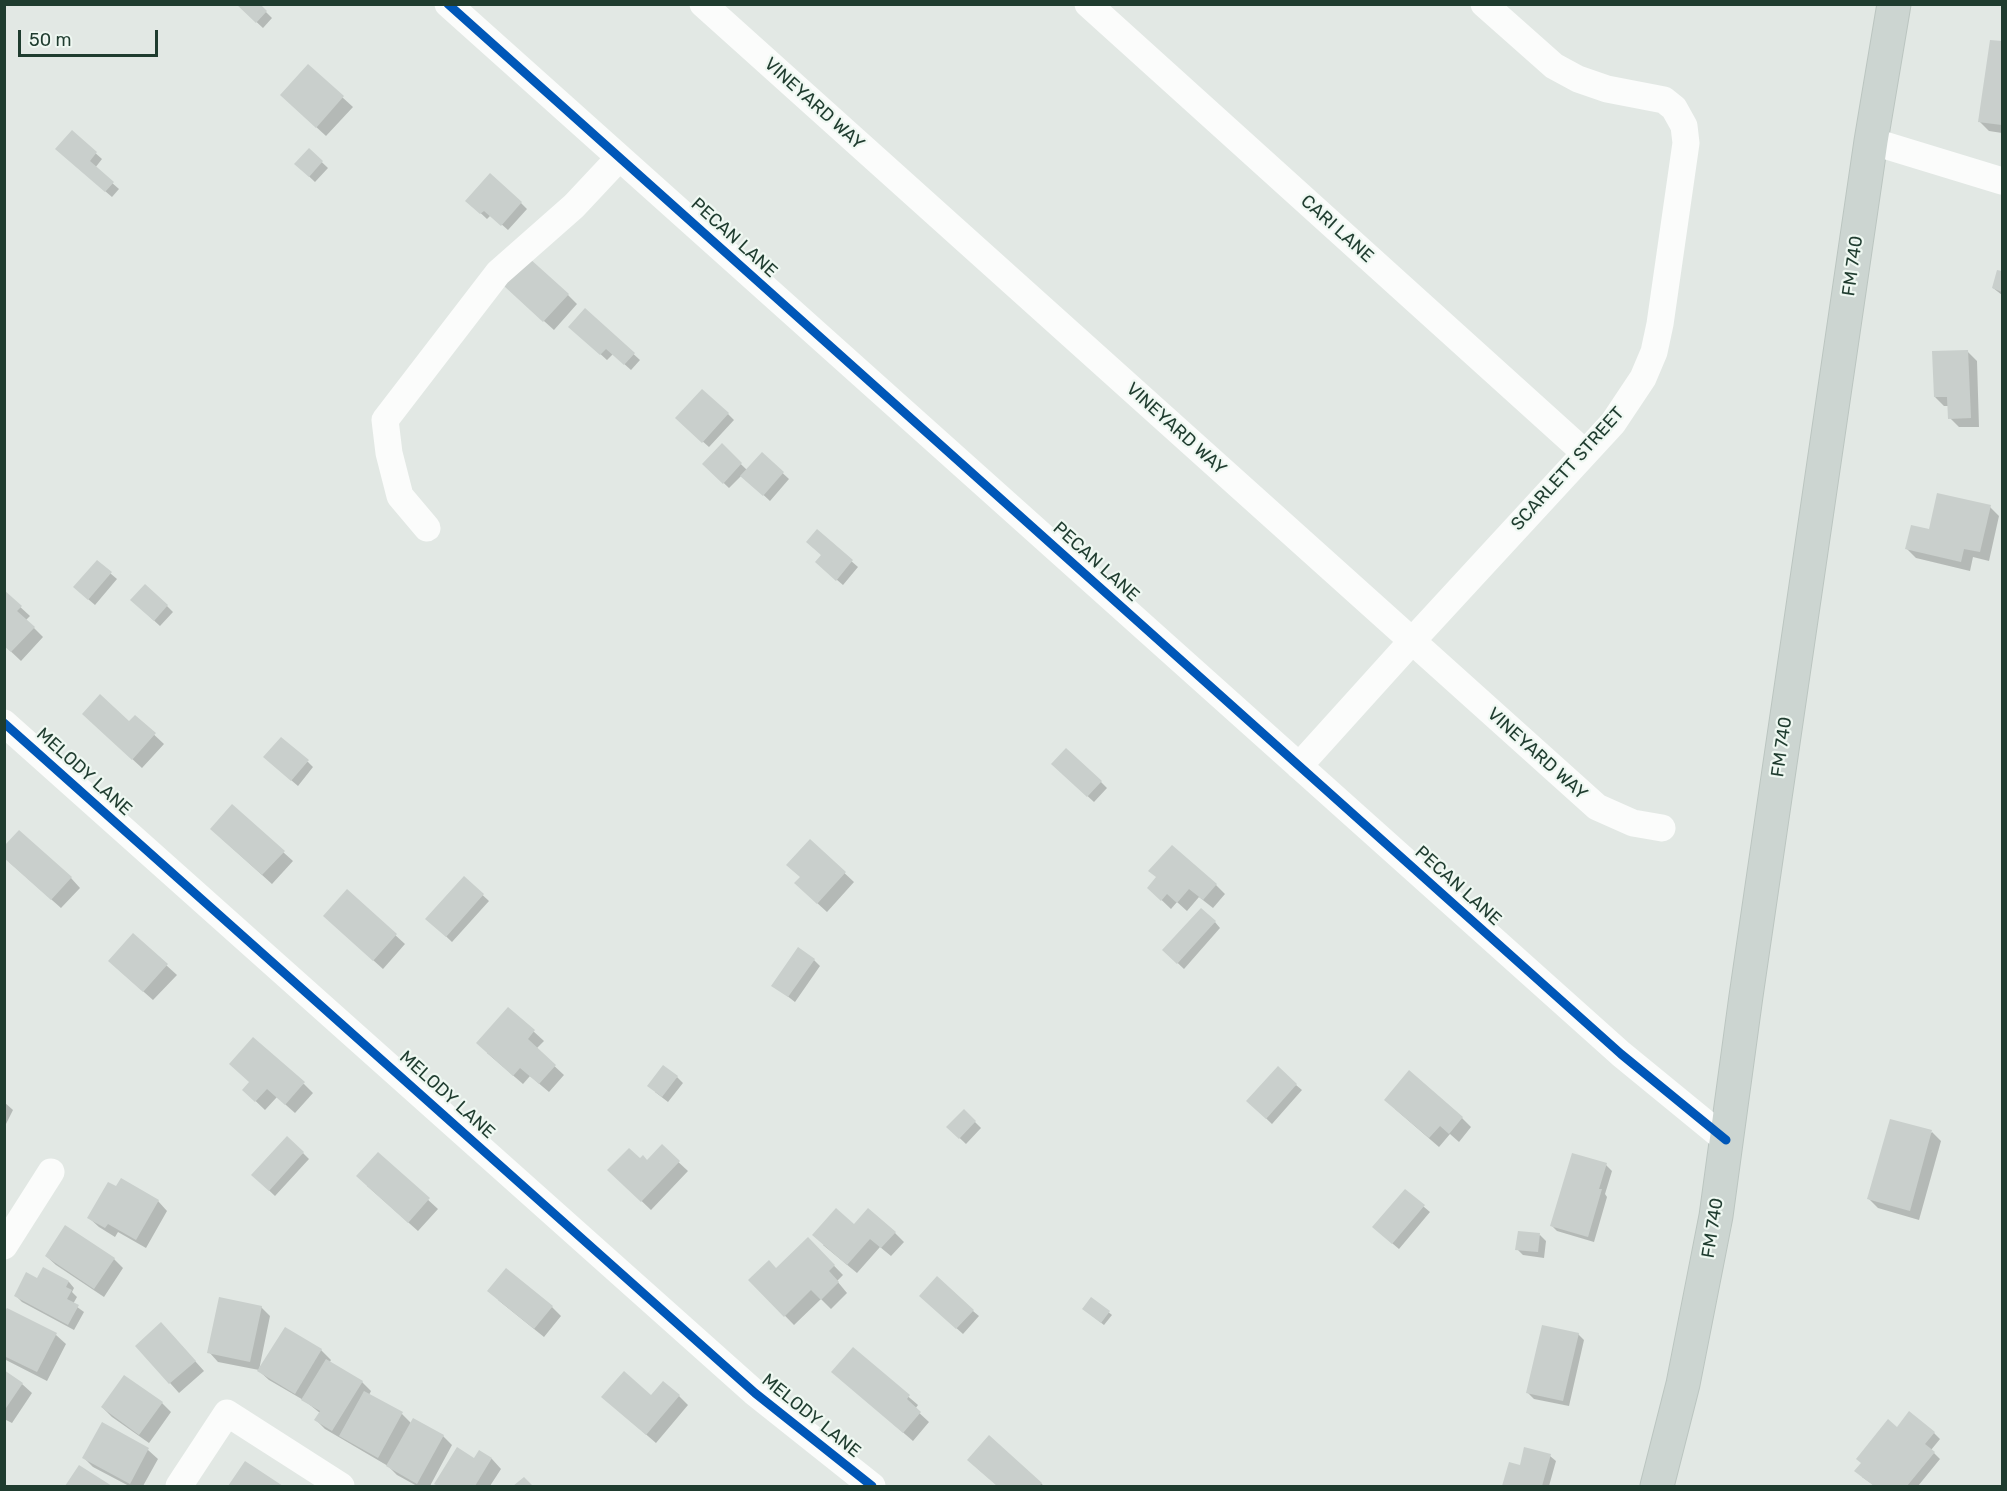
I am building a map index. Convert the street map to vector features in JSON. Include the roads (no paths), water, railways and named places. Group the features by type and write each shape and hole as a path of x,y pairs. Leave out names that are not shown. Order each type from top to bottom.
{"main road":[{"name":"FM 740","path":"1657,1486 1688,1362 1714,1227 1872,141 1894,4"}],"street":[{"name":"PECAN LANE","path":"448,4 1621,1054 1726,1140"},
{"name":"VINEYARD WAY","path":"703,4 1597,807 1633,823 1662,828"},
{"name":"CARI LANE","path":"1088,4 1586,453"},
{"name":"SCARLETT STREET","path":"1299,766 1613,423 1643,378 1654,352 1686,143 1684,126 1674,108 1664,100 1606,89 1578,79 1554,66 1484,4"},
{"path":"1872,141 2002,180"},
{"path":"427,528 400,496 389,453 385,420 498,273 574,206 619,158"},
{"name":"MELODY LANE","path":"4,723 755,1393 872,1486"},
{"path":"4,1246 51,1172"},
{"path":"179,1486 227,1413 341,1486"}]}
